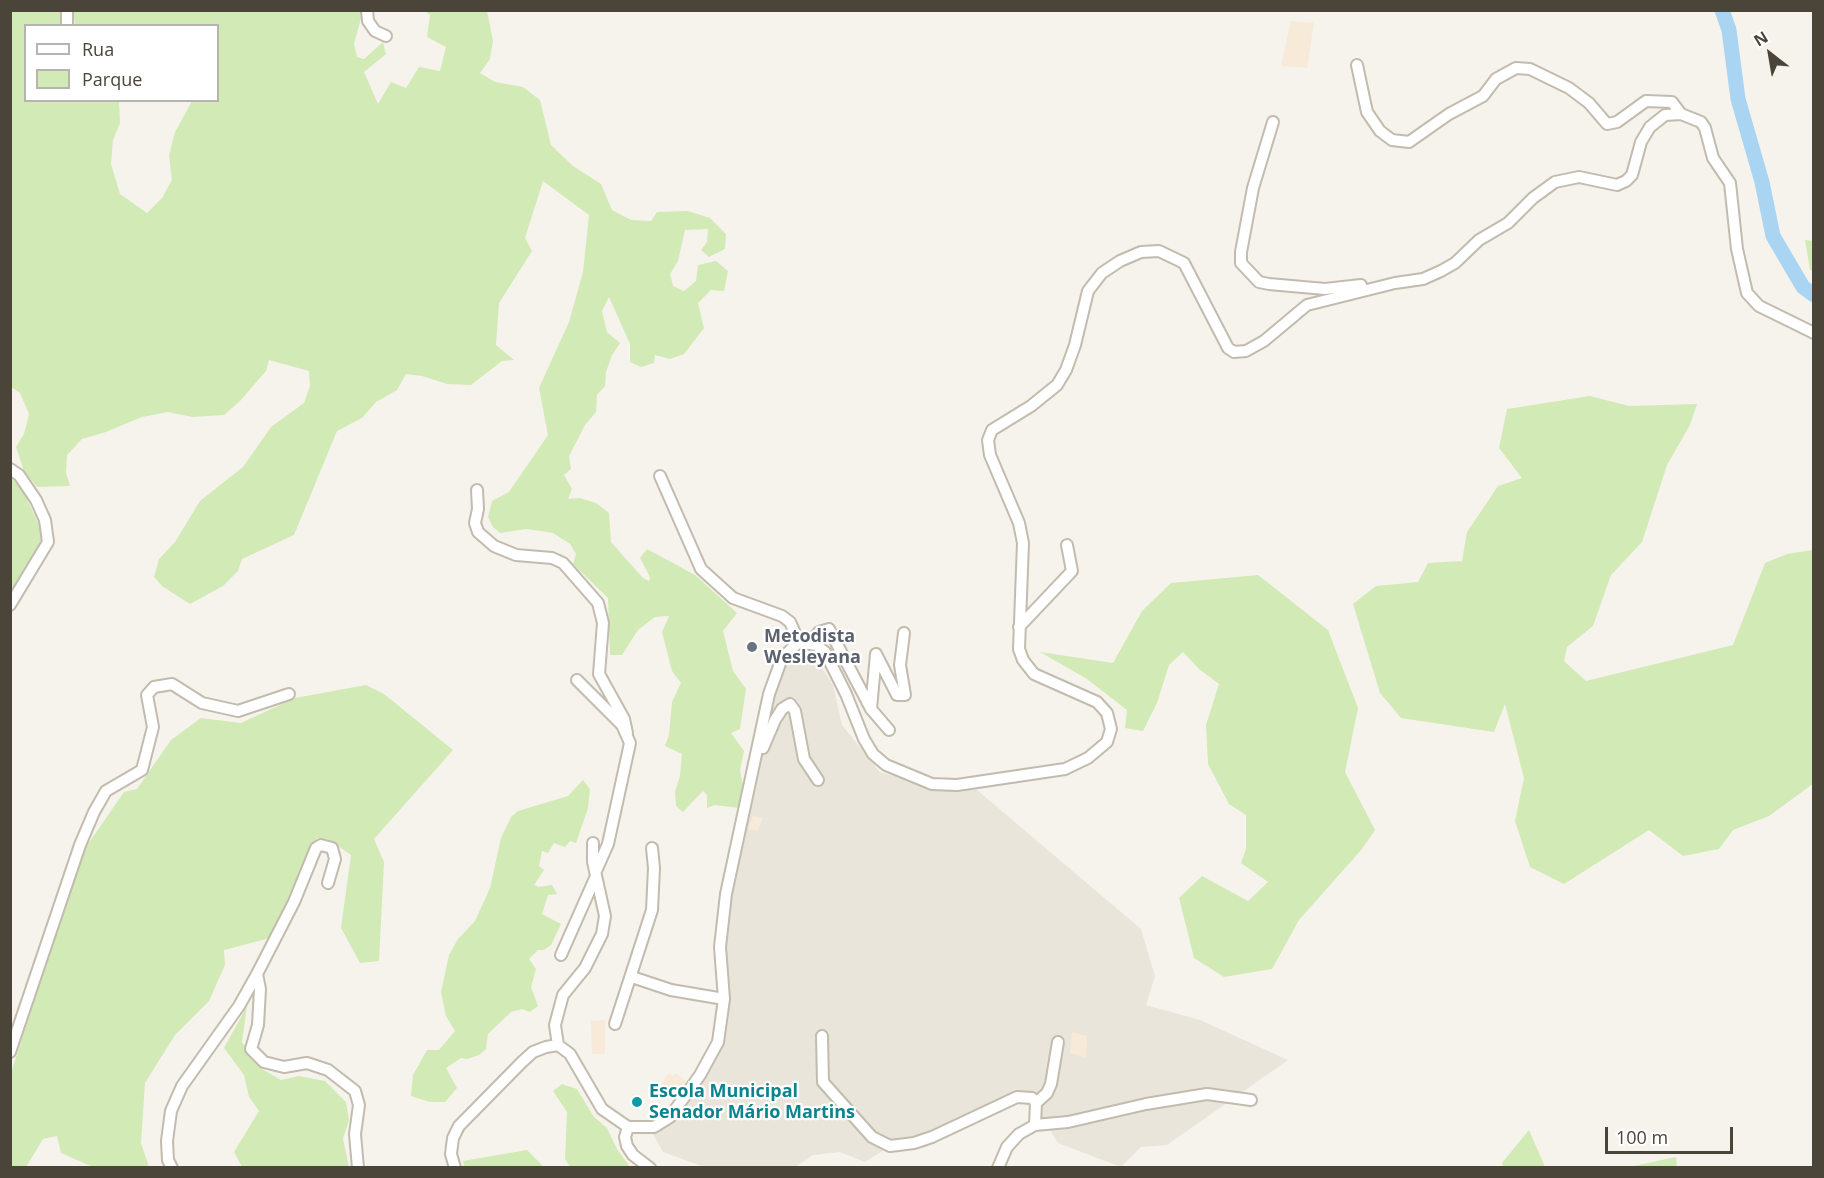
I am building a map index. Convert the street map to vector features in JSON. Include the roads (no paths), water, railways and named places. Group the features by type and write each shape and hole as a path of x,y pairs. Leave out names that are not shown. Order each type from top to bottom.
{"street":[{"path":"367,10 368,21 375,31 386,36"},
{"path":"1357,65 1366,112 1380,131 1392,140 1409,142 1449,114 1483,96 1496,79 1516,68 1530,69 1569,88 1589,103 1606,124 1617,122 1646,101 1672,102 1681,114"},
{"path":"1273,122 1253,188 1241,252 1242,263 1248,273 1259,282 1324,289 1423,279 1441,272 1455,263 1479,240 1508,224 1533,198 1555,182 1579,177 1617,185 1626,181 1632,176 1641,142 1650,127 1665,115 1681,114 1701,122 1706,128 1713,158 1730,183 1737,249 1747,293 1759,306 1814,333"},
{"path":"799,642 810,644 825,652 873,754 885,765 909,776 932,784 957,785 1065,769 1088,758 1107,742 1111,729 1107,713 1097,702 1034,674 1023,660 1019,649 1023,543 1019,523 990,454 988,440 992,430 1031,406 1057,385 1066,370 1088,291 1102,273 1120,261 1141,252 1159,251 1184,263 1219,333 1228,348 1234,352 1246,351 1264,341 1307,305 1395,283"},
{"path":"10,469 19,475 36,500 45,520 48,542 10,605"},
{"path":"660,476 701,569 733,598 782,616 790,622 799,642"},
{"path":"477,490 478,509 475,523 478,531 494,546 516,555 552,558 563,563 598,603 603,623 599,674 624,719 627,733 629,755 615,801 608,844 561,956"},
{"path":"1019,627 1072,571 1067,545"},
{"path":"810,644 822,630 826,628 831,631 871,709 889,730"},
{"path":"871,709 876,654 897,695 905,695 900,665 904,633"},
{"path":"593,843 596,873 605,916 602,934 585,968 563,995 555,1025 558,1045 576,1063 602,1108 628,1127 654,1127 670,1117 700,1075 718,1042 724,999 720,947 726,894 769,694 782,658 799,642"},
{"path":"577,680 627,733"},
{"path":"10,1053 80,846 94,812 106,791 142,770 153,727 147,695 154,687 172,684 202,704 238,711 289,694"},
{"path":"756,762 782,708 790,704 795,711 804,759 818,780"},
{"path":"172,1167 168,1160 167,1141 171,1111 182,1086 239,1006 294,903 316,848 321,845 332,848 335,859 328,883"},
{"path":"615,1024 652,910 654,868 652,848"},
{"path":"257,974 260,989 258,1025 252,1049 264,1062 284,1068 307,1063 328,1070 355,1091 359,1105 355,1134 358,1167"},
{"path":"632,977 671,990 724,999"},
{"path":"822,1036 823,1082 842,1100 872,1137 890,1146 914,1143 932,1137 1017,1097 1032,1098 1036,1103"},
{"path":"1035,1125 1036,1103 1051,1084 1058,1042"},
{"path":"455,1167 451,1154 453,1138 459,1126 533,1052 558,1045"},
{"path":"998,1167 1007,1147 1019,1134 1035,1125 1068,1122 1136,1106 1207,1094 1251,1100"},
{"path":"628,1127 625,1137 627,1146 633,1155 650,1167"}],"waterway":[{"path":"1722,10 1729,30 1738,99 1762,182 1773,236 1803,287 1814,295"}],"place":[{"name":"Metodista Wesleyana","path":"752,647"},
{"name":"Escola Municipal Senador Mário Martins","path":"637,1102"}]}
